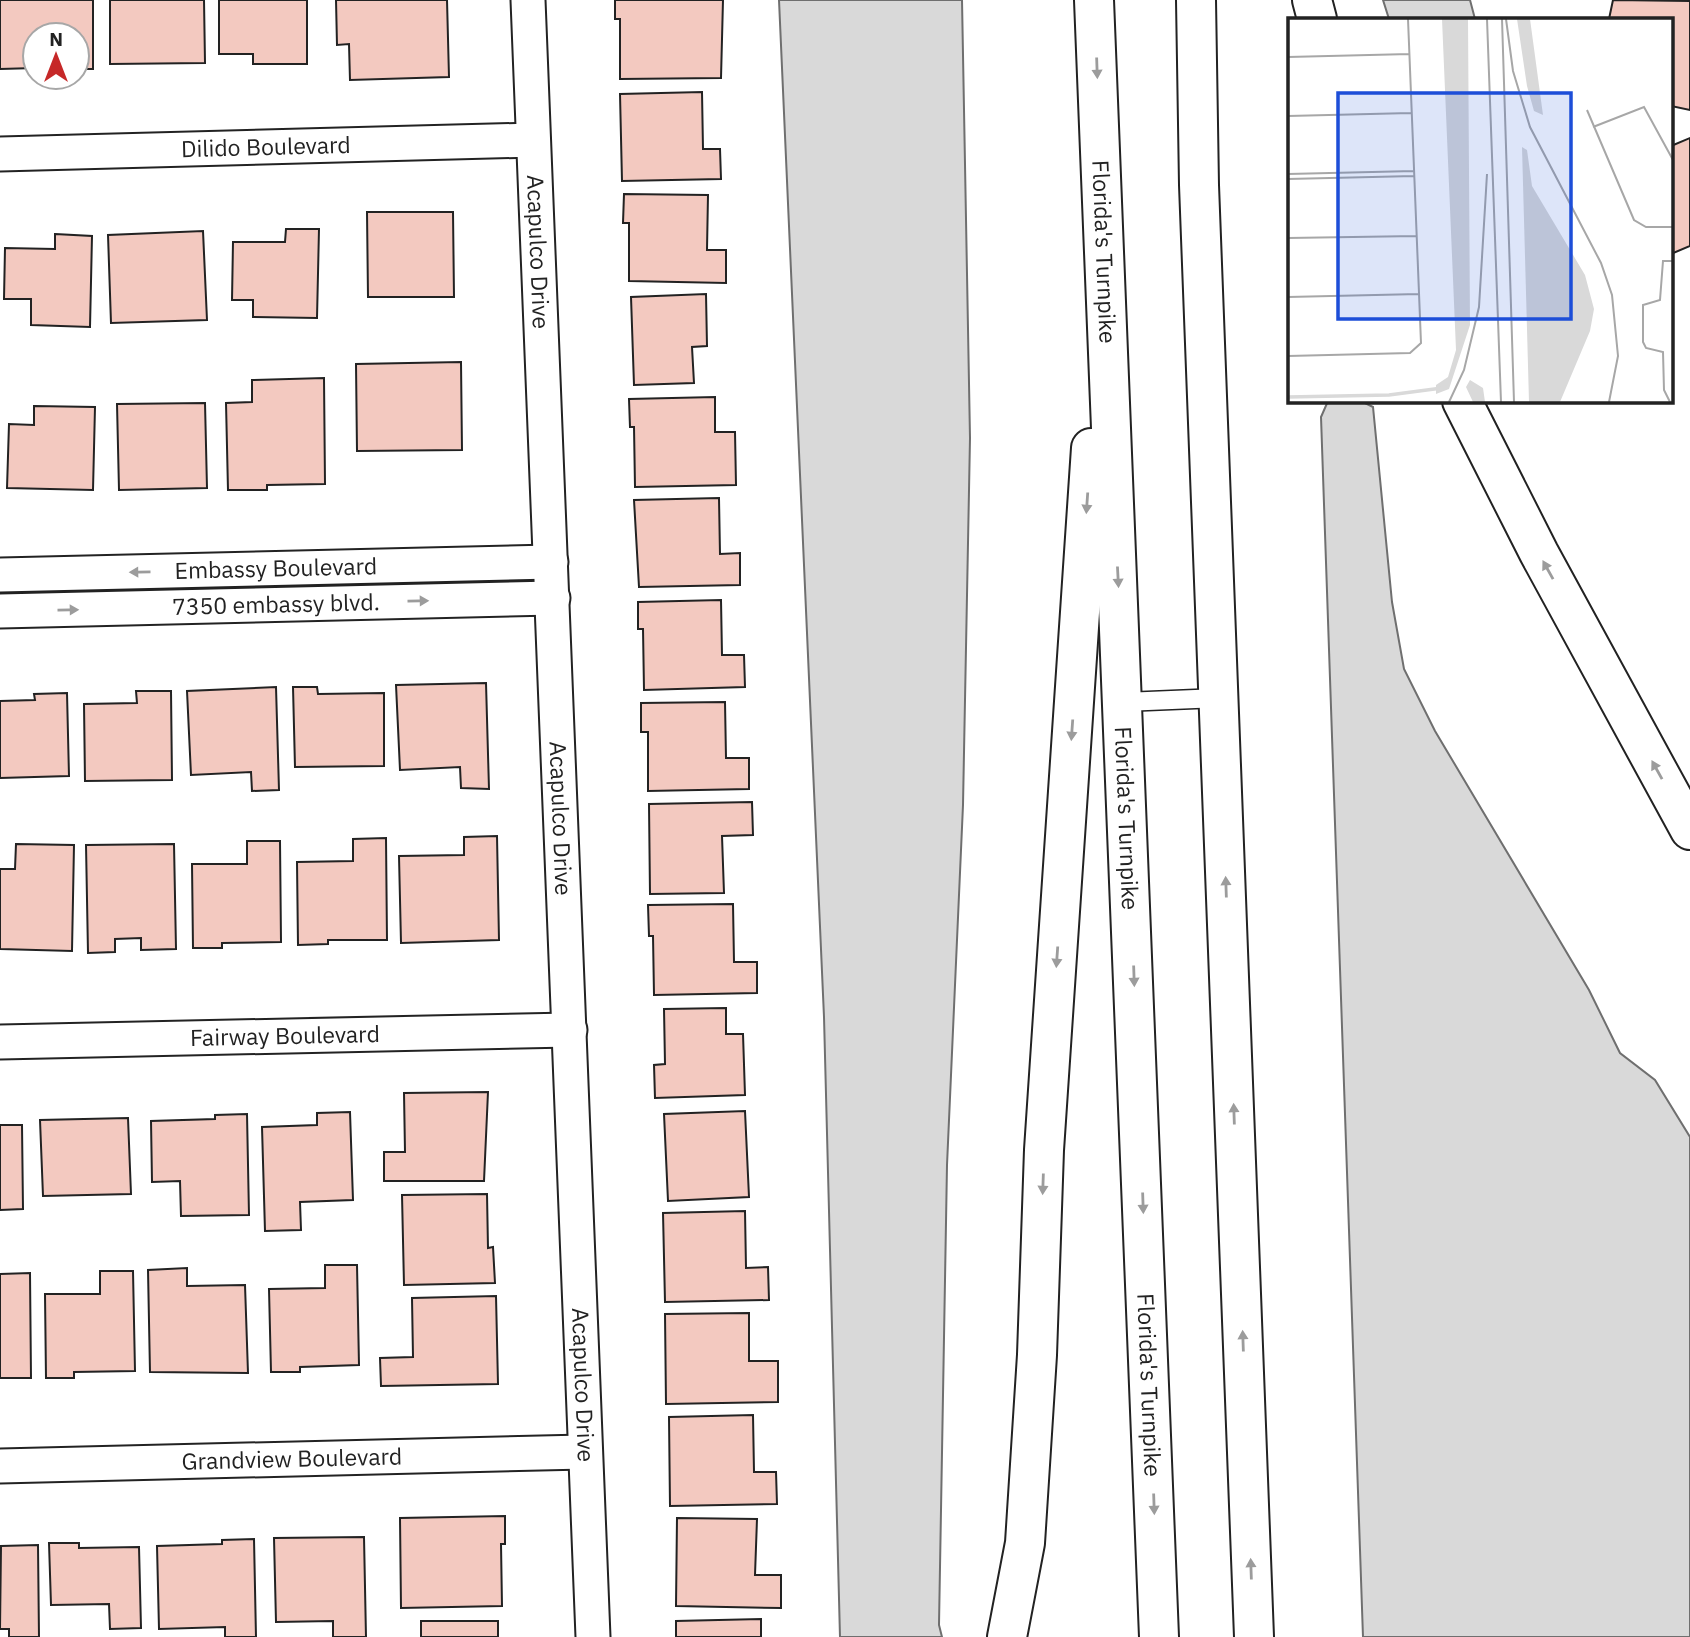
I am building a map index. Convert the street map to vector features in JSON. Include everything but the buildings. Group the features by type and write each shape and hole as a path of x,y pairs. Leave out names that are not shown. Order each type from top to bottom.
{"highway":[{"name":"Florida's Turnpike","path":"1094,0 1103,264 1124,702 1158,1637"},
{"path":"1196,0 1199,185 1254,1637"},
{"path":"1311,0 1317,18"},
{"path":"1007,1637 1025,1543 1037,1355 1044,1150 1103,264"},
{"path":"1463,402 1539,553 1690,830"}],"street":[{"name":"Acapulco Drive","path":"528,0 593,1637"},
{"name":"Dilido Boulevard","path":"0,153 533,141"},
{"name":"Embassy Boulevard","path":"0,575 551,562"},
{"name":"7350 embassy blvd.","path":"0,611 553,598"},
{"name":"Fairway Boulevard","path":"0,1042 570,1030"},
{"name":"Grandview Boulevard","path":"0,1466 584,1452"}],"lane":[{"path":"1124,702 1219,698"}],"shaded area":[{"path":"779,0 962,0 970,438 963,805 947,1165 939,1625 942,1637 840,1637 824,1017"},
{"path":"1383,0 1470,0 1475,18 1389,18"},
{"path":"1328,402 1363,402 1373,407 1392,602 1404,669 1435,731 1589,990 1620,1053 1655,1080 1690,1137 1690,1637 1363,1637 1321,417"}]}
